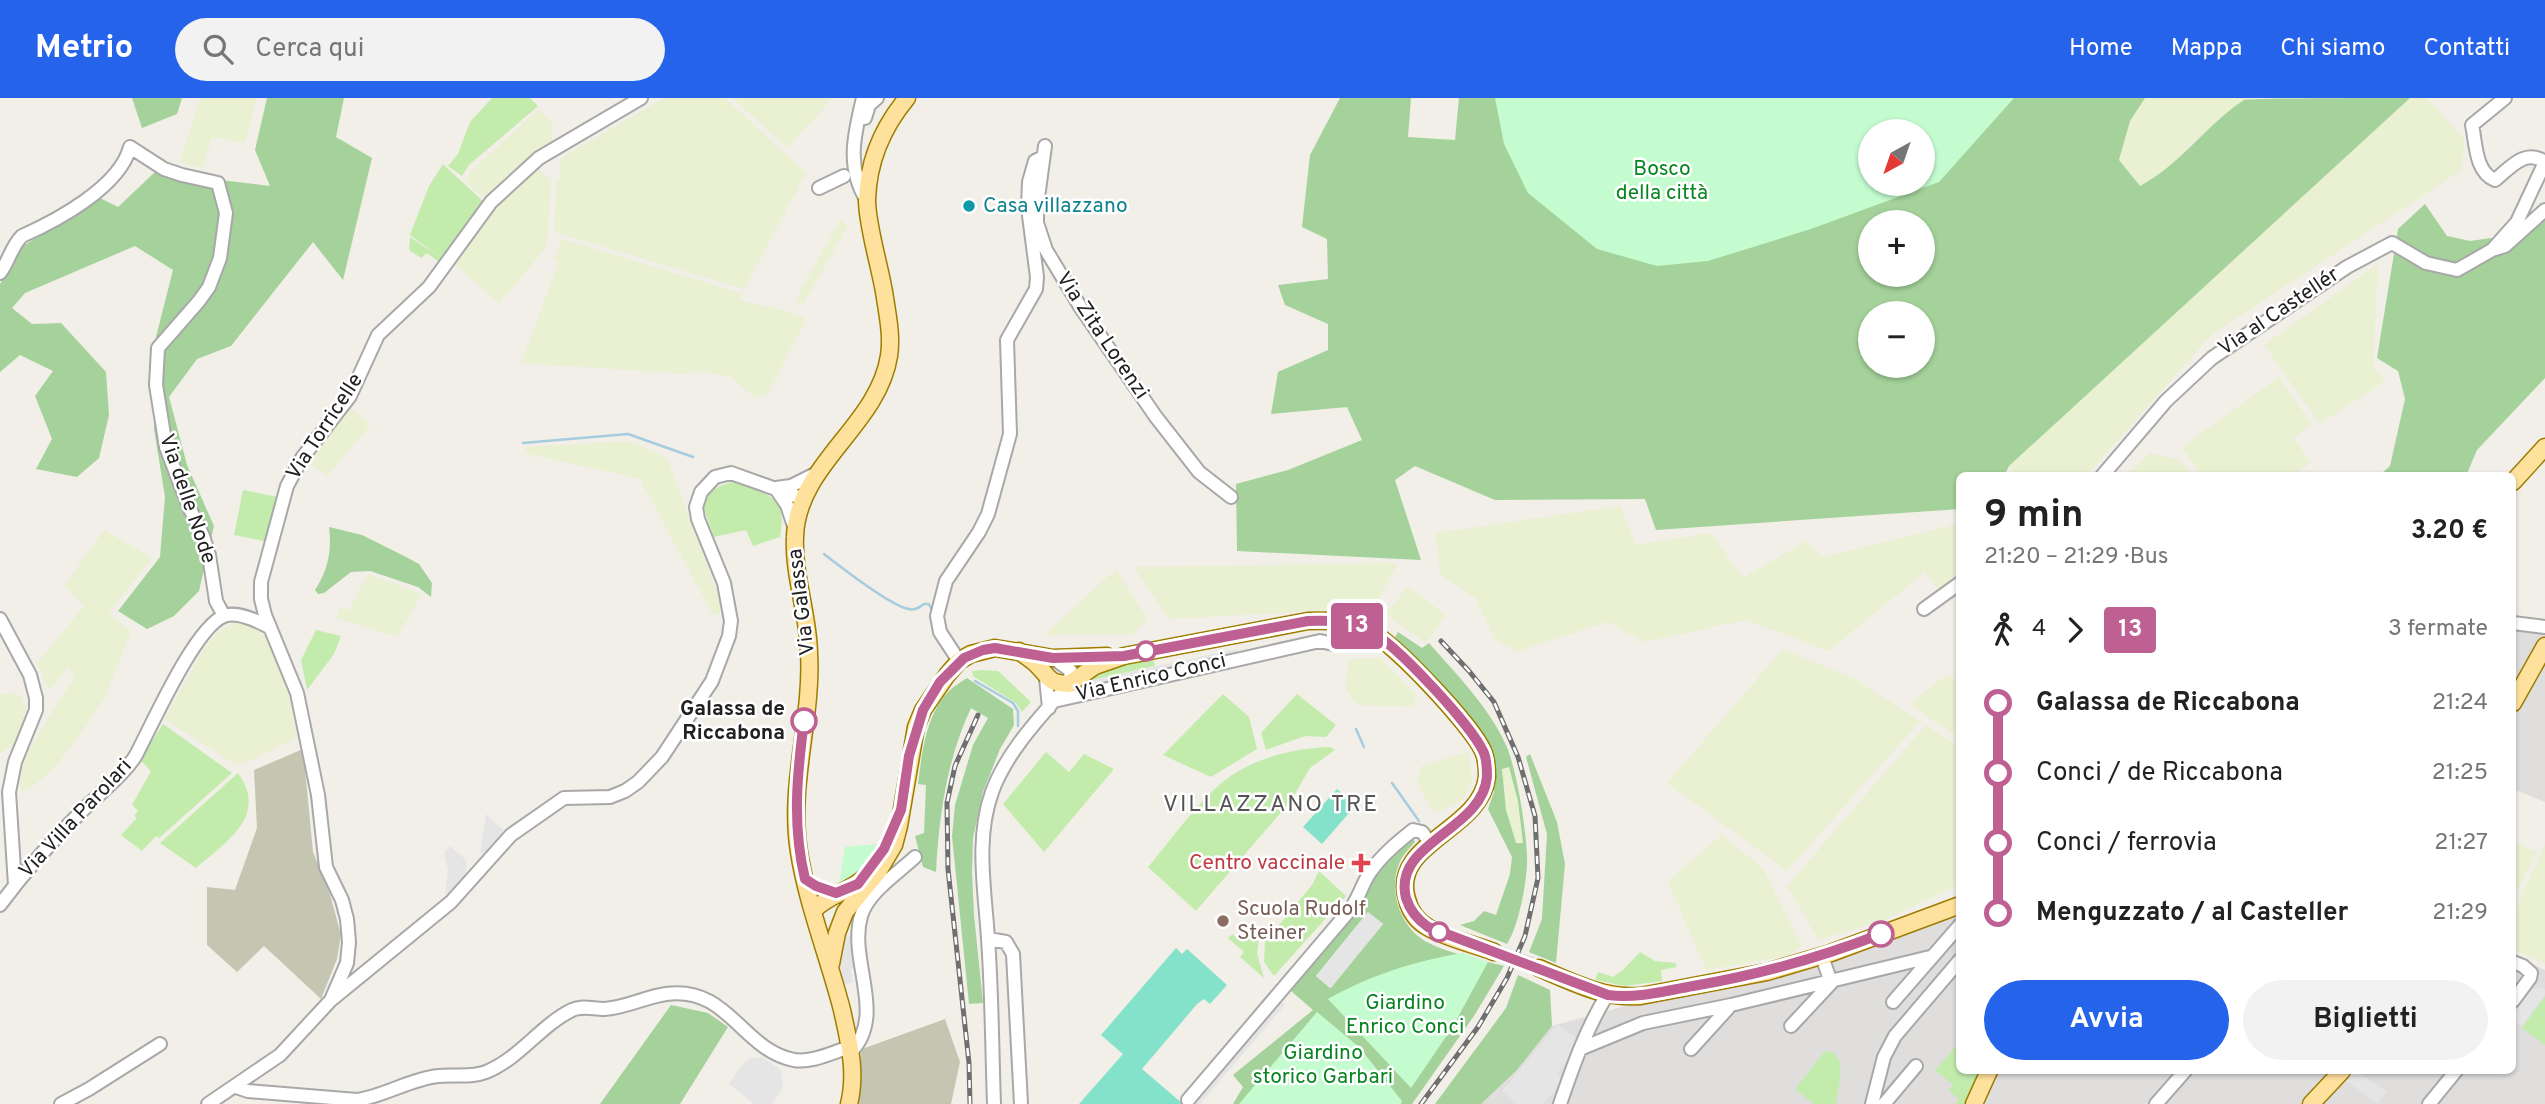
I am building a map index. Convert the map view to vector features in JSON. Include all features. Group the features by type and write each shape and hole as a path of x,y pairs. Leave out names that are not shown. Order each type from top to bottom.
{"main road":[{"name":"Via Galassa","path":"849,1104 853,1085 851,1049 799,853 795,806 810,651 795,552 795,529 804,499 817,473 876,391 889,357 887,307 867,201 870,176 881,136 904,102"},
{"path":"2516,479 2545,447"},
{"name":"Via Enrico Conci","path":"1069,684 1094,666 1124,656 1308,621 1336,621 1354,625 1385,639 1462,722 1483,751 1487,766 1484,789 1472,810 1409,865 1406,896 1420,922 1436,931 1494,951"},
{"path":"2516,698 2545,646"},
{"path":"830,967 840,923 854,899 870,882 889,854 897,835 909,756 923,710 940,682 959,661 983,650 1005,649 1053,658 1124,656"},
{"path":"1019,651 1037,664 1046,678 1069,684"},
{"path":"814,910 821,902 851,888 864,878 884,849 901,810"},
{"path":"805,879 836,893"},
{"path":"814,910 834,911 854,899"},
{"path":"1539,968 1608,995 1641,996 1725,981 1822,956 1956,906"},
{"path":"1974,1104 1988,1074"},
{"path":"2311,1104 2339,1074"}],"street":[{"name":"Via Torricelle","path":"331,1000 349,953 348,919 326,867 318,795 297,693 261,599 261,582 287,486 302,458 350,396 378,335 429,287 491,202 526,167 641,98"},
{"path":"819,188 845,175 863,98"},
{"path":"854,142 861,131 869,105 877,98"},
{"path":"885,98 904,102"},
{"name":"Via al Castellér","path":"2492,250 2517,222 2545,162 2537,156 2526,156 2495,180 2485,175 2480,167 2472,125 2505,98"},
{"name":"Via delle Node","path":"0,274 16,242 22,236 84,202 113,175 130,148 164,169 218,183 226,213 220,258 209,287 158,348 156,385 166,447 189,508 203,536 209,555 216,601 224,616"},
{"name":"Via Zita Lorenzi","path":"959,661 940,632 937,616 946,581 988,514 1010,434 1006,348 1010,333 1036,289 1037,277 1028,208 1029,182 1035,161 1044,151 1037,223 1046,250 1081,308 1156,417 1199,472 1231,497"},
{"path":"845,175 867,201"},
{"name":"Via al Castellér","path":"2105,472 2166,401 2199,368 2317,286 2372,252 2392,243 2426,262 2457,270 2492,250 2505,246 2545,210"},
{"path":"776,488 791,486 817,473"},
{"path":"208,1104 280,1055 331,1000 452,902 511,835 565,799 603,798 625,791 657,764 712,681 730,628 730,609 724,583 698,519 697,499 709,482 724,474 737,475 804,499"},
{"path":"776,488 787,505 795,529"},
{"path":"1924,609 1956,586"},
{"path":"224,616 254,620 270,627"},
{"name":"Via Villa Parolari","path":"0,905 70,823 132,761 185,662 208,628 224,616"},
{"path":"0,619 30,675 36,698 36,710 16,762 9,792 15,885"},
{"path":"2516,623 2545,627"},
{"name":"Via Enrico Conci","path":"1243,634 1248,656"},
{"name":"Via Enrico Conci","path":"1051,705 1248,656 1320,641 1333,644"},
{"path":"1053,658 1071,671 1069,684"},
{"path":"1046,678 1051,705"},
{"name":"Via Enrico Conci","path":"994,1104 989,939 981,847 988,807 1008,760 1069,684"},
{"path":"1188,1100 1356,904 1370,872 1396,844 1413,830 1422,832 1431,844"},
{"name":"Via Galassa","path":"851,1049 861,1042 866,1024 866,991 860,968 858,943 861,915 874,895 915,857"},
{"name":"Via Torricelle","path":"344,907 348,890"},
{"path":"1893,1002 1956,929"},
{"path":"989,939 1006,942 1013,954 1021,1104"},
{"path":"1822,956 1832,979"},
{"path":"1580,1049 1643,1023 1731,1005 1930,957"},
{"path":"2516,963 2531,973 2516,997"},
{"path":"1872,1104 1884,1057 1895,1036 1956,965"},
{"path":"1791,1026 1832,979"},
{"path":"236,1087 268,1093 357,1100 370,1098 437,1076 485,1073 574,1009 618,1008 641,999 682,993 699,996 718,1005 761,1044 792,1059 807,1060 851,1049"},
{"path":"1560,1104 1580,1049 1596,1013 1608,995"},
{"path":"1691,1049 1731,1005"},
{"path":"61,1104 160,1044"},
{"path":"1884,1104 1916,1066"},
{"path":"2156,1104 2182,1074"},
{"path":"2429,1104 2453,1074"}],"shaded area":[{"path":"200,98 257,98 245,143 212,137 203,168 180,162"},
{"path":"664,98 725,98 806,173 744,289 554,232 557,179 561,179 560,159"},
{"path":"733,98 833,98 787,148"},
{"path":"2145,98 2248,98 2193,142 2161,175 2140,186 2119,160 2130,121"},
{"path":"2410,98 2427,98 2464,139 2462,170 2211,335 2090,472 2013,472 2009,466"},
{"path":"539,109 552,124 552,142 511,172 487,201 465,180 472,170"},
{"path":"536,167 551,180 547,246 499,304 455,264 506,194"},
{"path":"840,220 848,225 803,305 795,301"},
{"path":"562,239 743,294 739,300 787,311 806,319 768,394 755,398 730,376 691,370 689,374 521,363 559,262 554,260"},
{"path":"2378,264 2373,366 2385,381 2320,424 2264,345"},
{"path":"2279,377 2311,424 2294,438 2310,463 2298,472 2198,472 2182,447"},
{"path":"350,408 371,424 327,477 309,462"},
{"path":"629,441 667,458 724,611 713,615 640,479 528,454 524,447"},
{"path":"2150,453 2180,460 2190,472 2129,472"},
{"path":"1620,506 1636,545 1711,533 1743,578 1806,541 1823,557 1956,525 1956,578 1937,589 1925,572 1828,651 1746,620 1645,642 1607,622 1516,652 1495,639 1475,598 1440,574 1436,533"},
{"path":"104,530 152,558 109,613 131,631 106,695 74,743 53,769 32,787 22,791 18,771 75,677 68,668 49,690 37,664 84,606 64,586"},
{"path":"1398,563 1374,608 1169,619 1134,567"},
{"path":"1116,569 1147,619 1132,635 1044,635"},
{"path":"368,574 421,595 397,637 336,618 340,608 349,610"},
{"path":"1407,586 1446,615 1426,643 1386,615"},
{"path":"236,622 267,630 287,684 296,733 293,739 238,766 164,719 204,649 219,631"},
{"path":"2516,622 2545,628 2545,802 2516,790"},
{"path":"1237,649 1239,656 1089,688 1087,681"},
{"path":"1783,649 1853,678 1920,721 1787,871 1667,783"},
{"path":"1380,658 1415,694 1415,707 1357,705 1346,689 1350,659"},
{"path":"1948,674 1956,681 1956,735 1909,704"},
{"path":"11,692 20,696 26,709 15,744 0,753 0,695"},
{"path":"1926,725 1956,745 1956,886 1884,920 1819,940 1787,886"},
{"path":"303,749 313,852 330,894 341,935 337,959 321,999 264,946 237,972 207,945 207,887 235,890 257,828 254,770"},
{"path":"1468,752 1472,778 1467,793 1458,804 1436,812 1432,810 1417,781 1421,766"},
{"path":"1509,766 1518,801 1523,843 1516,843 1506,810 1502,769"},
{"path":"486,814 503,830 485,854 480,853"},
{"path":"1722,835 1762,867 1802,946 1787,956 1706,970 1668,881"},
{"path":"2516,843 2537,852 2516,893"},
{"path":"2545,844 2545,964 2516,950 2516,908"},
{"path":"450,846 465,859 467,866 465,875 448,896 445,893 448,870 444,853"},
{"path":"1368,912 1383,924 1331,988 1316,976"},
{"path":"1956,915 1956,1074 2516,1074 2516,956 2545,970 2545,1104 1481,1104 1517,1070 1552,1026"},
{"path":"842,935 855,937 856,968 851,969 853,983 842,984 839,954"},
{"path":"2542,987 2545,994 2522,1026 2516,1022 2516,1012 2530,991"},
{"path":"1280,1000 1285,1005 1200,1104 1191,1104"},
{"path":"945,1019 960,1062 951,1104 854,1104 862,1049"},
{"path":"1558,1024 1576,1039 1569,1060 1557,1073 1564,1080 1543,1104 1516,1104 1502,1091"},
{"path":"762,1057 781,1070 783,1087 772,1104 754,1104 729,1084 749,1059"},
{"path":"2351,1074 2361,1074 2387,1092 2378,1104 2346,1081"}],"green space":[{"path":"132,98 182,98 177,114 142,128"},
{"path":"267,98 344,98 336,137 372,158 343,280 313,242 231,346 197,359 169,397 187,465 214,526 199,591 174,616 147,629 118,611 160,557 165,497 154,429 155,341 173,270 135,246 25,293 12,308 32,324 61,323 106,372 109,415 99,458 77,477 36,469 52,439 35,396 53,371 20,355 0,372 0,284 20,248 100,198 118,207 155,172 270,186 255,150"},
{"path":"492,98 530,98 538,106 469,165 462,176 448,166 458,154 470,122"},
{"path":"1340,98 1411,98 1408,137 1455,140 1459,98 1583,98 1858,130 1858,196 1936,196 1936,163 1976,98 2145,98 2130,121 2119,160 2140,186 2168,167 2217,121 2244,100 2410,98 2009,466 2006,472 1956,472 1956,509 1656,530 1645,499 1495,500 1415,466 1395,480 1421,560 1237,551 1236,484 1288,470 1362,440 1347,407 1271,414 1278,372 1328,350 1328,324 1285,305 1278,285 1328,279 1327,239 1302,227 1310,155"},
{"name":"Bosco della città","path":"1495,98 2014,98 1936,183 1936,119 1858,119 1858,196 1901,196 1811,229 1708,261 1657,266 1597,249 1528,193 1504,144"},
{"path":"443,164 485,203 442,264 427,253 421,258 409,250 410,237 440,257 410,235 429,186"},
{"path":"2425,204 2447,236 2470,241 2491,238 2504,255 2545,215 2545,378 2477,450 2468,472 2383,472 2390,466 2405,399 2398,371 2377,358 2398,229"},
{"path":"734,482 775,500 782,516 780,537 753,546 746,530 714,537 703,506 715,489"},
{"path":"243,490 278,497 269,542 234,535"},
{"path":"329,527 362,535 419,564 432,583 431,597 418,587 370,571 351,572 324,593 318,594 315,590 326,568 329,552"},
{"path":"316,630 341,636 334,654 307,690 301,660"},
{"path":"1398,632 1422,648 1429,643 1481,704 1506,745 1523,816 1527,865 1519,914 1507,944 1460,925 1474,921 1484,911 1496,915 1510,874 1512,857 1488,809 1494,792 1495,760 1467,715 1395,637","holes":["1509,767 1518,801 1523,843 1516,843 1506,810 1502,769"]},
{"path":"1153,656 1155,666 1088,681 1113,668"},
{"path":"972,671 998,671 1031,702 1022,712 1016,703 973,676"},
{"path":"967,678 1013,709 1014,725 1000,749 983,792 973,838 974,915 983,1003 969,1004 952,836 955,805 973,745 988,718 971,708 950,767 939,830 936,872 923,867 915,836 924,833 926,785 918,784 930,722 941,700"},
{"path":"1086,682 1088,688 1077,689"},
{"path":"1223,694 1249,717 1257,749 1211,777 1163,755"},
{"path":"1297,694 1336,725 1326,737 1305,736 1266,750 1261,733"},
{"path":"163,724 232,773 159,838 156,836 142,851 121,835 137,818 134,816 138,811 132,805 151,771 140,760"},
{"path":"1330,747 1335,750 1310,768 1290,802 1196,911 1148,867 1200,804 1231,776 1272,757"},
{"path":"1046,752 1069,772 1084,754 1114,769 1044,852 1003,804"},
{"path":"1530,754 1557,822 1565,864 1556,963 1529,952 1542,919 1547,834 1526,757"},
{"path":"238,773 246,788 249,802 246,815 240,827 220,848 196,868 160,843"},
{"path":"1337,789 1356,805 1322,844 1303,827"},
{"path":"1411,835 1415,842 1400,861 1395,885 1399,907 1409,926 1433,945 1504,966 1474,1016 1412,1104 1233,1104 1243,1087 1233,1075 1313,1010 1290,990 1371,876","holes":["1368,912 1383,924 1330,988 1316,976"]},
{"path":"879,844 858,874 839,885 845,847"},
{"path":"1319,871 1346,896 1274,976 1264,962 1265,942 1312,885"},
{"path":"1254,931 1259,938 1257,954 1264,978 1240,957 1244,952 1228,938 1232,934 1243,942"},
{"path":"1176,948 1182,954 1187,949 1227,985 1210,1004 1204,999 1197,1004 1142,1069 1183,1104 1079,1104 1123,1054 1101,1035"},
{"path":"1640,952 1655,961 1675,963 1677,967 1661,970 1662,981 1625,986 1595,980 1598,972 1613,977"},
{"name":"Giardino Enrico Conci","path":"1463,953 1488,962 1452,1028 1411,1088 1328,999 1393,970"},
{"path":"1518,975 1550,990 1552,1026 1517,1070 1481,1104 1435,1104 1506,1008"},
{"path":"2545,996 2545,1045 2522,1028"},
{"path":"671,1005 708,1013 728,1027 680,1104 600,1104"},
{"name":"Giardino storico Garbari","path":"1317,1012 1359,1047 1402,1101 1401,1104 1239,1104"},
{"path":"1956,1046 1956,1074 1980,1074 1967,1104 1955,1104 1959,1099 1949,1091 1953,1084 1935,1071"},
{"path":"1825,1051 1838,1057 1840,1064 1836,1104 1814,1104 1795,1089"}],"waterway":[{"path":"523,443 628,434 693,457"},
{"path":"824,554 890,601 911,609 929,604 933,612"},
{"path":"975,681 1013,703 1018,711 1018,726"},
{"path":"1356,729 1364,747"},
{"path":"1392,783 1419,821"}],"tunnel":[{"path":"1494,952 1539,968"}],"railway":[{"path":"1421,1104 1478,1027 1507,978 1525,936 1538,878 1535,816 1518,757 1494,702 1441,641"},
{"path":"970,1104 969,1063 948,869 947,803 955,766 978,715"}],"bus line":[{"name":"13","path":"804,721 795,806 799,853 805,879 826,891 836,893 858,884 884,849 901,810 909,756 923,710 940,682 959,661 971,654 995,648 1053,658 1124,656 1308,621 1336,621 1369,631 1398,650 1462,722 1483,751 1487,778 1479,800 1472,810 1409,865 1404,886 1408,904 1420,922 1428,927 1608,995 1625,997 1767,972 1831,953 1881,934"}],"place":[{"name":"Casa villazzano","path":"969,206"},
{"name":"Galassa de Riccabona","path":"804,721"},
{"name":"Centro vaccinale","path":"1361,863"},
{"name":"Scuola Rudolf Steiner","path":"1223,921"}],"district":[{"name":"VILLAZZANO TRE","path":"1271,805"}]}
